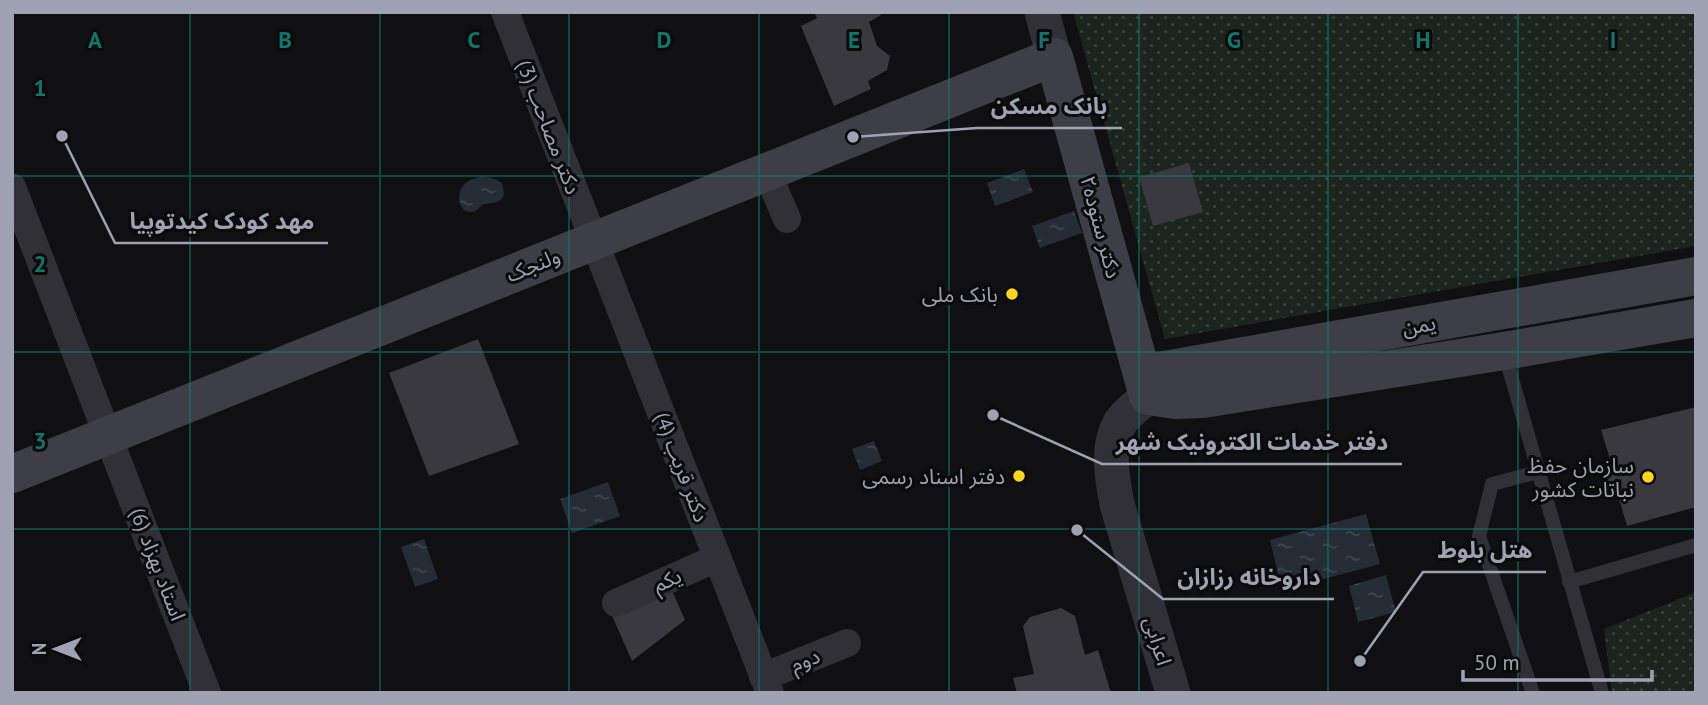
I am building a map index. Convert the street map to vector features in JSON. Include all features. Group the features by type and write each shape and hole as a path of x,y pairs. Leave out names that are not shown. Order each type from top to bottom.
{"main road":[{"name":"ولنجک","path":"12,474 1054,57"},
{"name":"دکتر ستوده۲","path":"1054,57 1145,385"},
{"name":"یمن","path":"1145,385 1497,311 1696,276"},
{"path":"1497,311 1504,351"},
{"name":"یمن","path":"1145,385 1175,400 1203,399 1696,318"}],"street":[{"name":"دکتر مصاحب (3)","path":"505,12 594,241"},
{"path":"1042,12 1054,57"},
{"path":"767,172 787,219"},
{"name":"استاد بهزاد (6)","path":"12,187 207,693"},
{"name":"دکتر قریب (4)","path":"594,241 766,685"},
{"name":"اعرابی","path":"1145,385 1121,421 1113,443 1111,472 1117,504 1173,693"},
{"name":"یکم","path":"616,603 717,558"},
{"name":"دوم","path":"766,685 847,643"}],"lane":[{"path":"1504,351 1602,693"},
{"path":"1533,693 1479,536 1492,484 1538,472"},
{"path":"1569,582 1696,545"}],"shaded area":[{"path":"1073,12 1696,12 1696,246 1165,339"},
{"path":"1696,592 1696,693 1612,693 1604,629"}],"water":[{"path":"1024,169 1033,192 995,206 987,183"},
{"path":"479,177 502,183 504,195 499,201 483,205 473,212 467,211 461,206 461,188"},
{"path":"1074,211 1082,233 1040,248 1032,226"},
{"path":"874,441 882,461 860,470 852,449"},
{"path":"608,482 620,516 572,533 560,499"},
{"path":"1366,514 1380,564 1282,590 1270,540"},
{"path":"424,539 438,579 415,587 401,547"},
{"path":"1386,575 1396,612 1358,622 1349,586"}],"building":[{"path":"814,12 880,12 881,15 869,22 877,46 890,56 887,70 868,81 871,89 834,106 801,26 817,18"},
{"path":"1189,163 1203,212 1153,226 1139,177"},
{"path":"478,339 519,444 429,476 389,373"},
{"name":"سازمان حفظ نباتات کشور","path":"1696,407 1696,507 1627,526 1616,488 1605,491 1597,466 1611,462 1601,430"},
{"path":"669,584 685,620 632,661 610,611"},
{"path":"1061,608 1075,616 1085,655 1098,650 1111,693 1017,693 1013,678 1034,674 1023,626 1030,617"}],"place":[{"name":"مهد کودک کیدتوپیا","path":"62,136"},
{"name":"بانک مسکن","path":"853,137"},
{"name":"بانک ملی","path":"1012,294"},
{"name":"دفتر خدمات الکترونیک شهر","path":"993,415"},
{"name":"دفتر اسناد رسمی","path":"1019,476"},
{"name":"سازمان حفظ نباتات کشور","path":"1648,477"},
{"name":"داروخانه رزازان","path":"1077,530"},
{"name":"هتل بلوط","path":"1360,661"}]}
